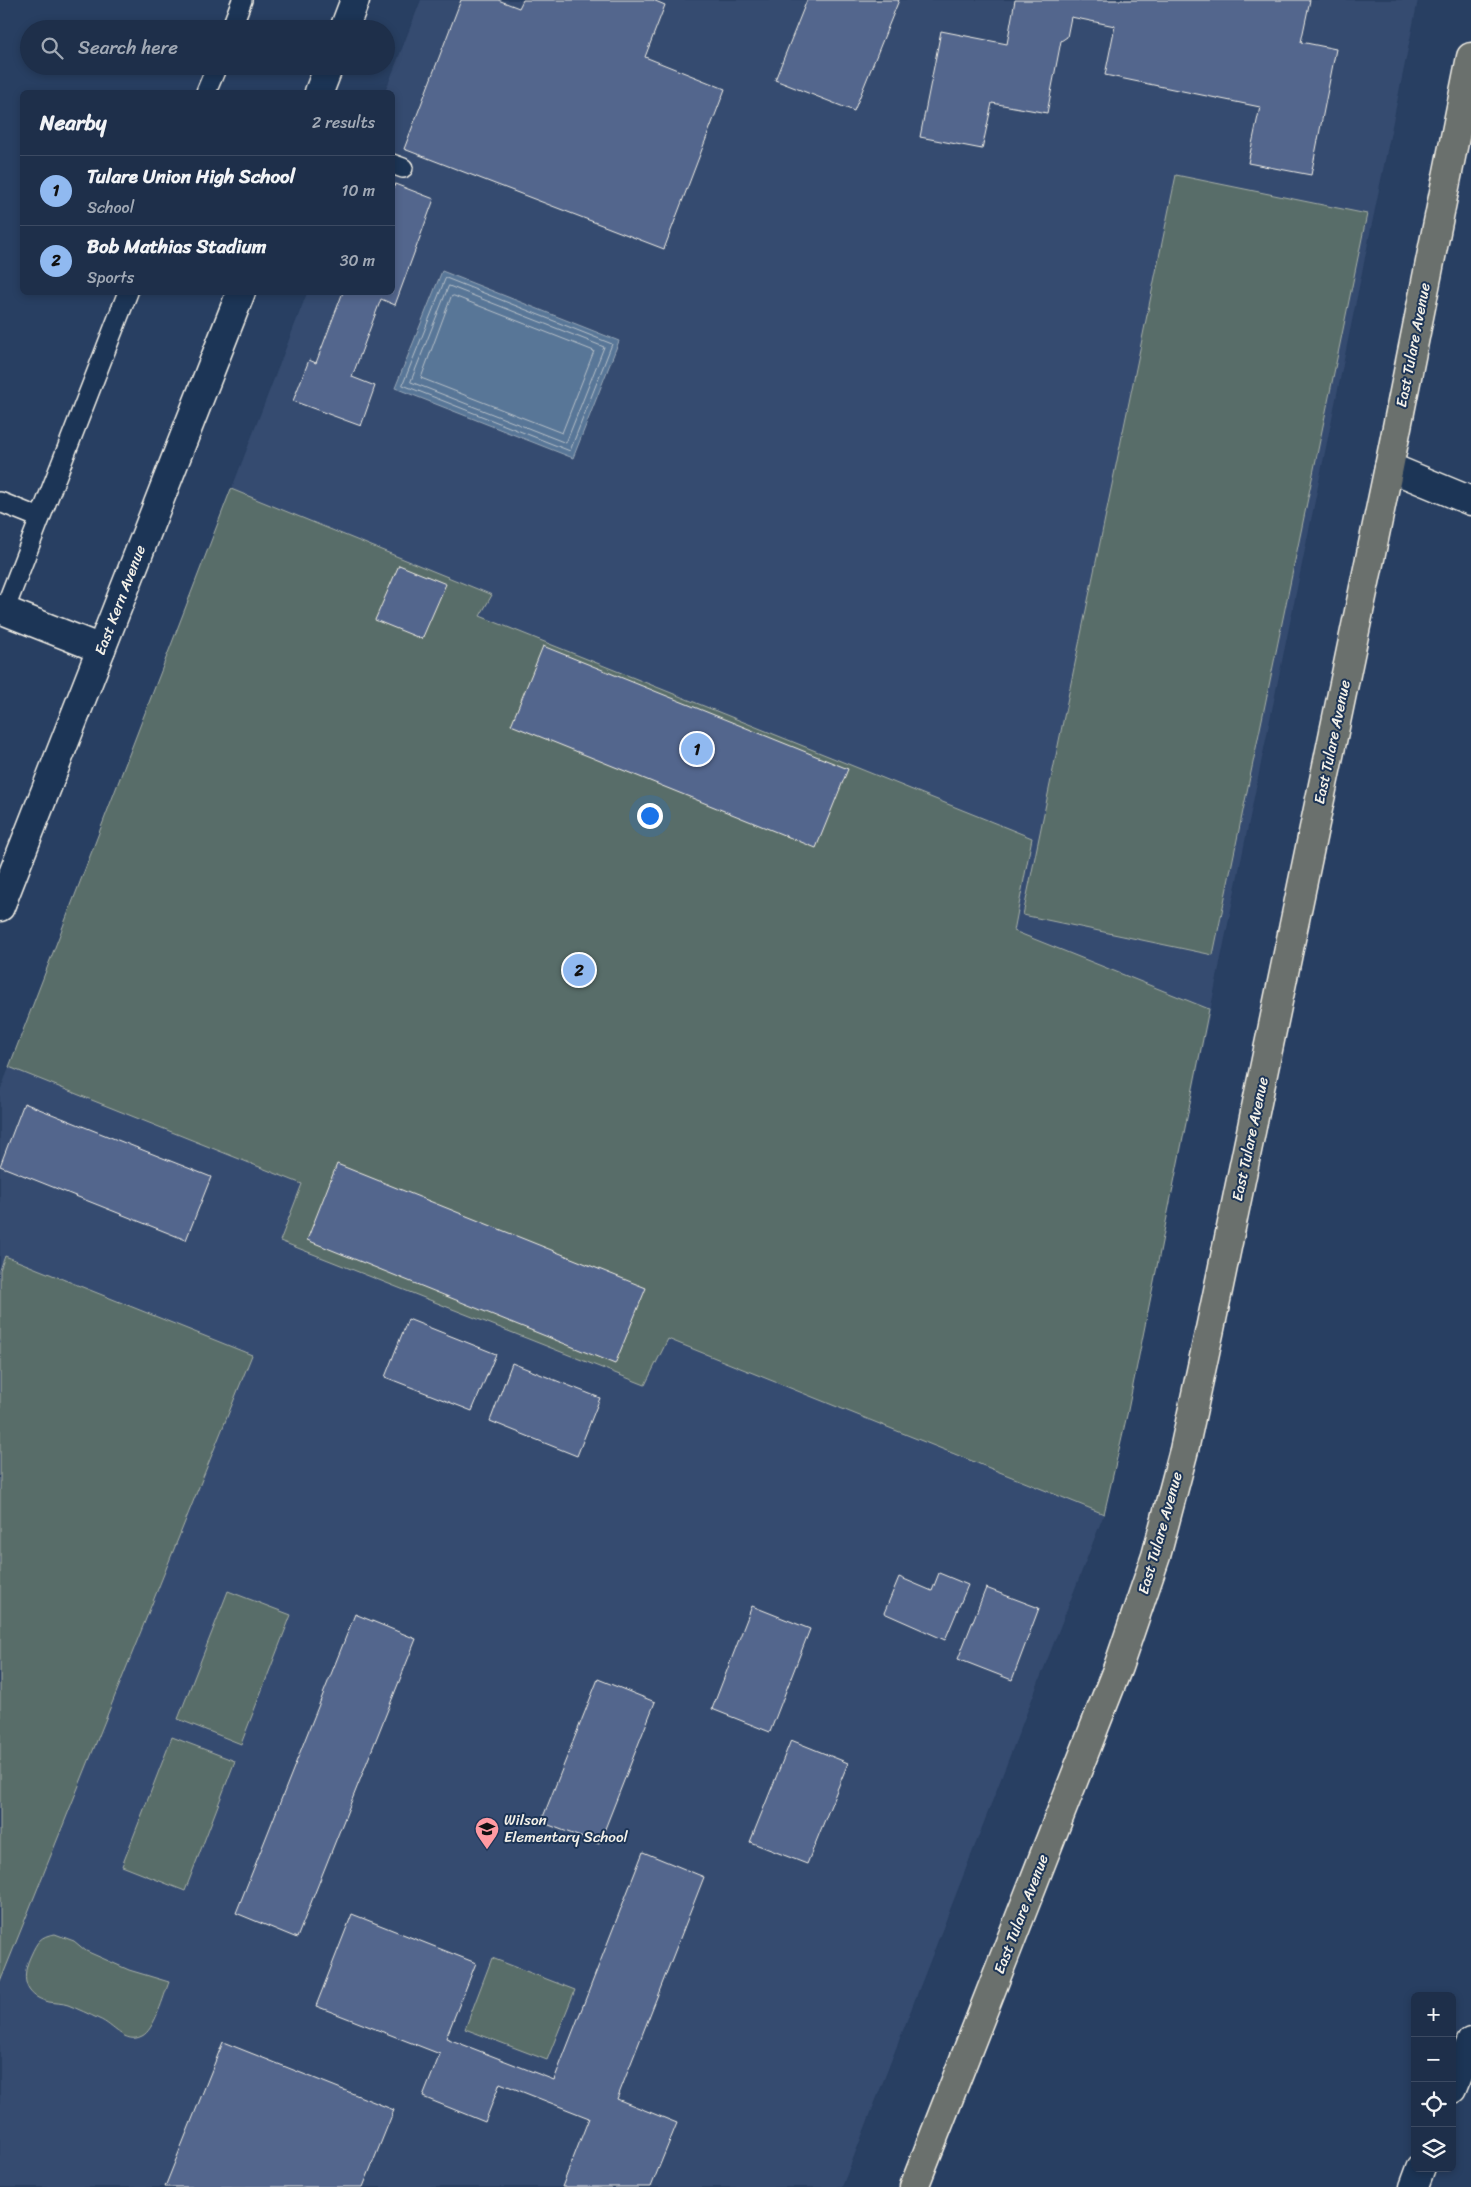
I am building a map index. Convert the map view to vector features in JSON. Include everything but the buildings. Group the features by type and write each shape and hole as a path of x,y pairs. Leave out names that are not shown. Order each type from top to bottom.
{"main road":[{"name":"East Tulare Avenue","path":"914,2187 1118,1667 1156,1556 1184,1450 1389,467 1471,58"}],"street":[{"path":"347,20 355,0"},
{"path":"320,90 326,75"},
{"name":"East Kern Avenue","path":"0,907 240,295"},
{"path":"1389,467 1471,501"},
{"path":"2,610 101,649"},
{"path":"1455,2082 1471,2042"},
{"path":"1414,2187 1420,2172"}],"lane":[{"path":"234,20 242,0"},
{"path":"207,90 213,75"},
{"path":"2,610 127,295"},
{"path":"0,502 40,518"}],"shaded area":[{"path":"421,0 1418,0 1127,1415 1104,1514 842,2187 0,2187 0,1091 306,295 395,295 395,90 386,90 392,75 395,75 395,66"}],"green space":[{"path":"1176,175 1367,214 1213,955 1023,915"},
{"path":"231,489 492,595 480,616 1032,838 1014,931 1209,1009 1127,1415 1104,1514 668,1339 645,1385 280,1241 302,1184 9,1067"},
{"path":"5,1256 252,1355 0,1982 0,1270"},
{"path":"228,1591 291,1615 241,1744 178,1719"},
{"path":"172,1737 235,1761 185,1891 122,1866"},
{"path":"55,1934 74,1941 86,1951 129,1970 169,1982 158,2012 146,2033 136,2038 130,2038 80,2010 66,2004 40,1999 29,1990 25,1978 26,1970 35,1947 46,1936"},
{"path":"492,1958 575,1990 547,2060 465,2029"}],"water":[{"path":"442,271 619,341 573,458 395,388"}],"place":[{"name":"Tulare Union High School","path":"697,749"},
{"name":"Bob Mathias Stadium","path":"579,970"},
{"name":"Wilson Elementary School","path":"487,1850"}]}
